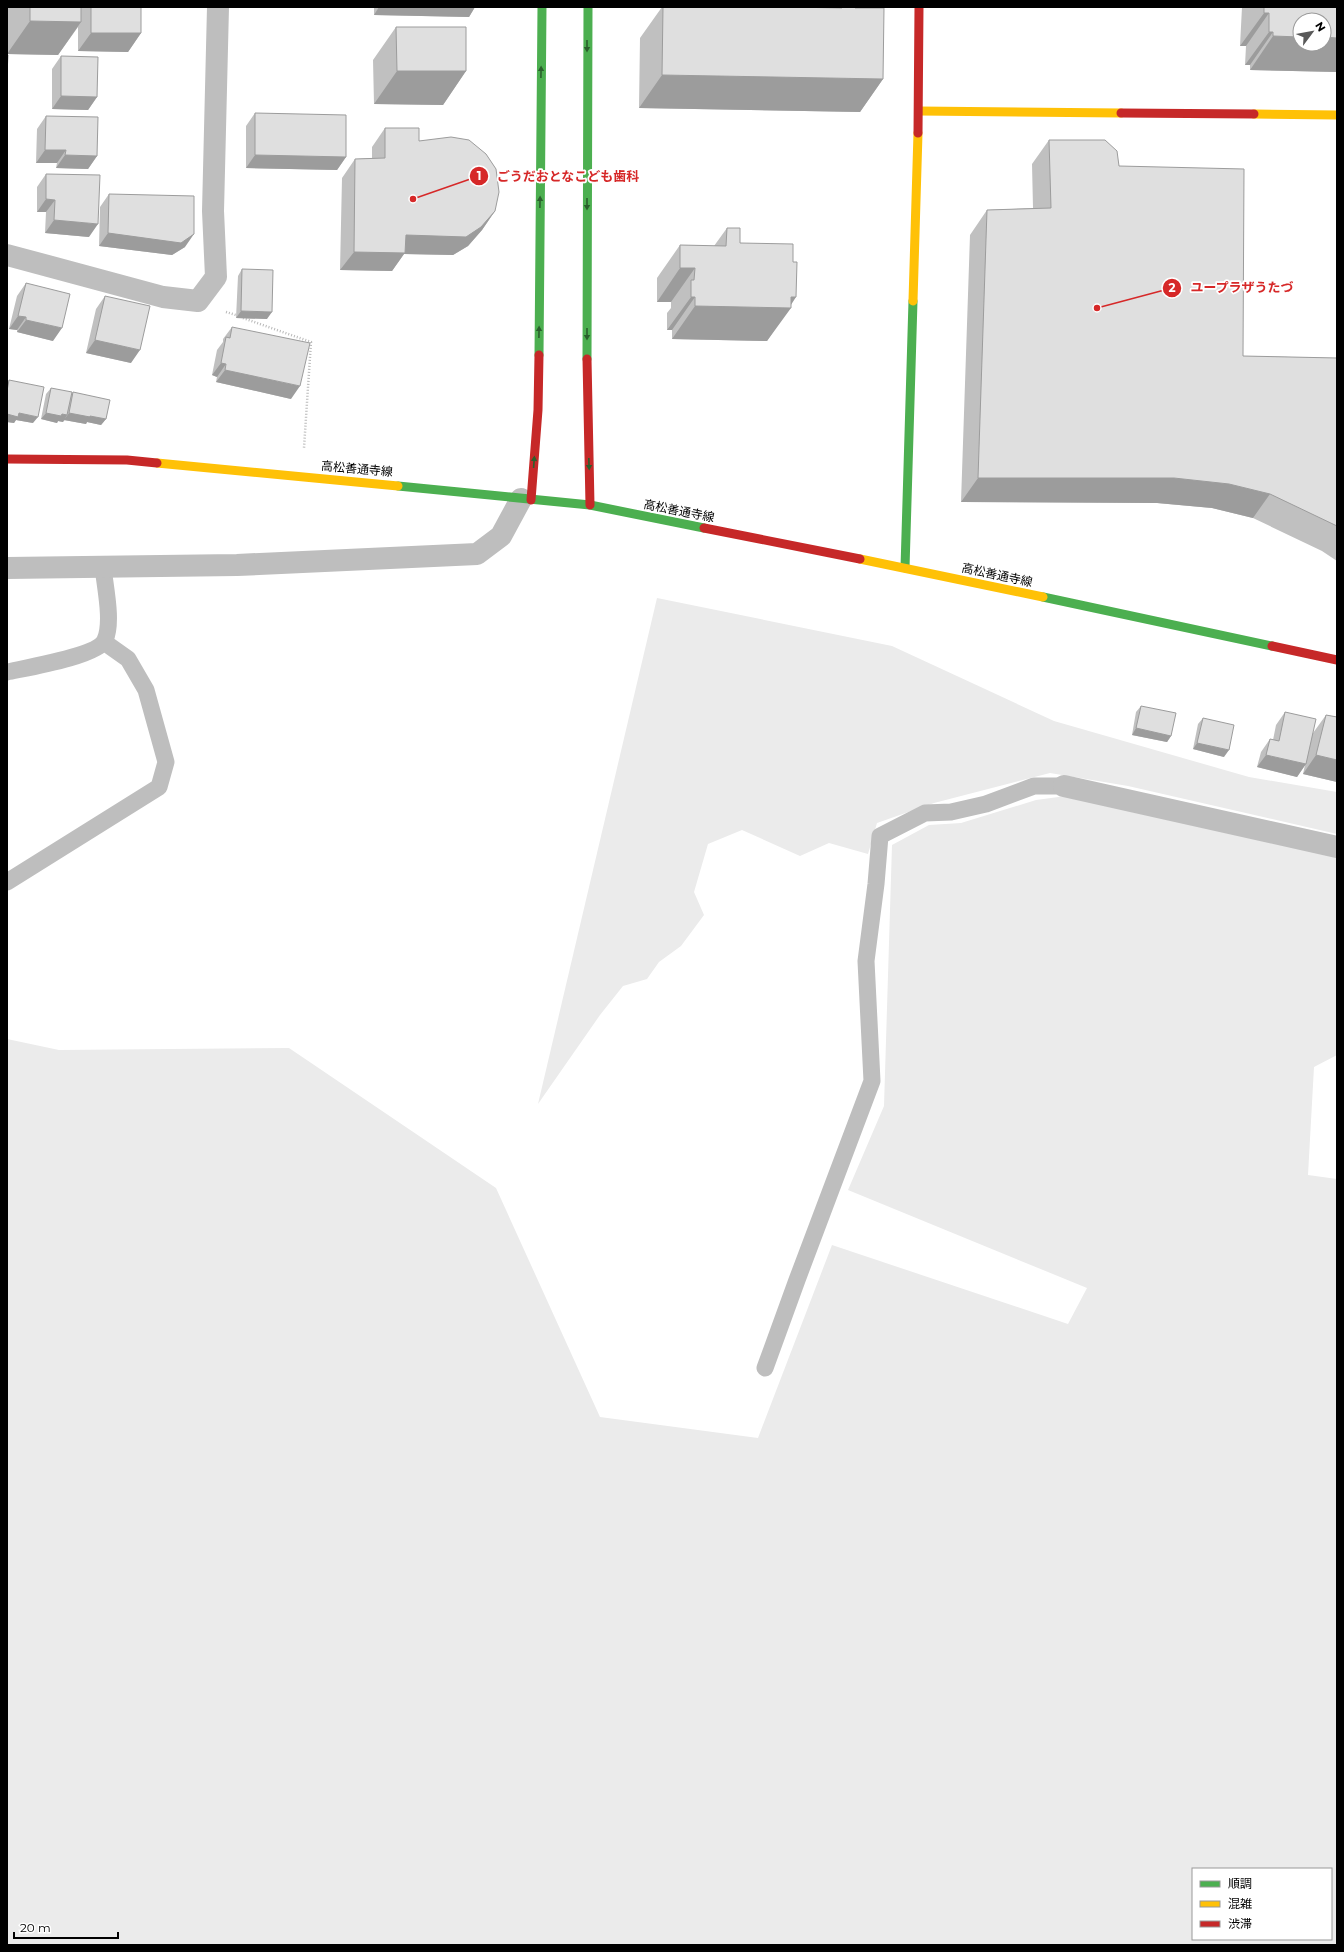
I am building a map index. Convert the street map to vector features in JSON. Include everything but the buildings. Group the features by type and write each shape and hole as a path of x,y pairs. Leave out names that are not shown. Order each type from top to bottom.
{"street":[{"path":"7,255 163,297 198,301 216,277 214,211 218,7"},
{"path":"7,568 237,565 477,554 501,536 526,500 538,410 542,7"},
{"path":"588,7 587,414 590,505"},
{"path":"905,568 919,111 919,7"},
{"path":"919,111 1337,115"},
{"name":"高松善通寺線","path":"7,459 127,460 465,492 526,500 590,505 905,568 1337,660"},
{"path":"1064,786 1337,847"}],"lane":[{"path":"7,672 66,660 94,650 104,642 108,626 103,567"},
{"path":"7,882 158,787 166,762 146,690 128,659 104,642"},
{"path":"766,1368 797,1280 872,1081 866,961 876,884 880,836 926,813 951,812 986,804 1034,786 1064,786"}],"path":[{"path":"198,301 311,342 302,476"}],"shaded area":[{"path":"657,598 892,646 1054,721 1249,777 1337,792 1337,834 1128,786 1050,773 934,803 877,823 868,854 829,843 800,856 742,830 708,844 694,892 704,915 681,946 659,962 647,979 623,986 600,1015 538,1104"},
{"path":"1066,796 1337,855 1337,1055 1314,1067 1308,1175 1337,1179 1337,1945 7,1945 7,1039 59,1050 289,1048 496,1188 600,1417 758,1438 832,1245 1068,1324 1087,1288 848,1190 884,1106 892,845 929,825 961,823 1036,800"}],"traffic: fast":[{"path":"539,355 542,7"},
{"path":"587,359 588,7"},
{"path":"905,568 913,301"},
{"path":"398,486 590,505 704,528"},
{"path":"1043,597 1272,646"}],"traffic: slow":[{"path":"919,111 1121,113"},
{"path":"1254,114 1337,115"},
{"path":"913,301 918,133"},
{"path":"157,463 398,486"},
{"path":"860,559 1043,597"}],"traffic: jam":[{"path":"918,133 919,7"},
{"path":"1121,113 1254,114"},
{"path":"531,500 538,410 539,355"},
{"path":"587,359 590,505"},
{"path":"7,459 127,460 157,463"},
{"path":"704,528 860,559"},
{"path":"1272,646 1337,660"}],"place":[{"name":"ごうだおとなこども歯科","path":"413,199"},
{"name":"ユープラザうたづ","path":"1097,308"}]}
